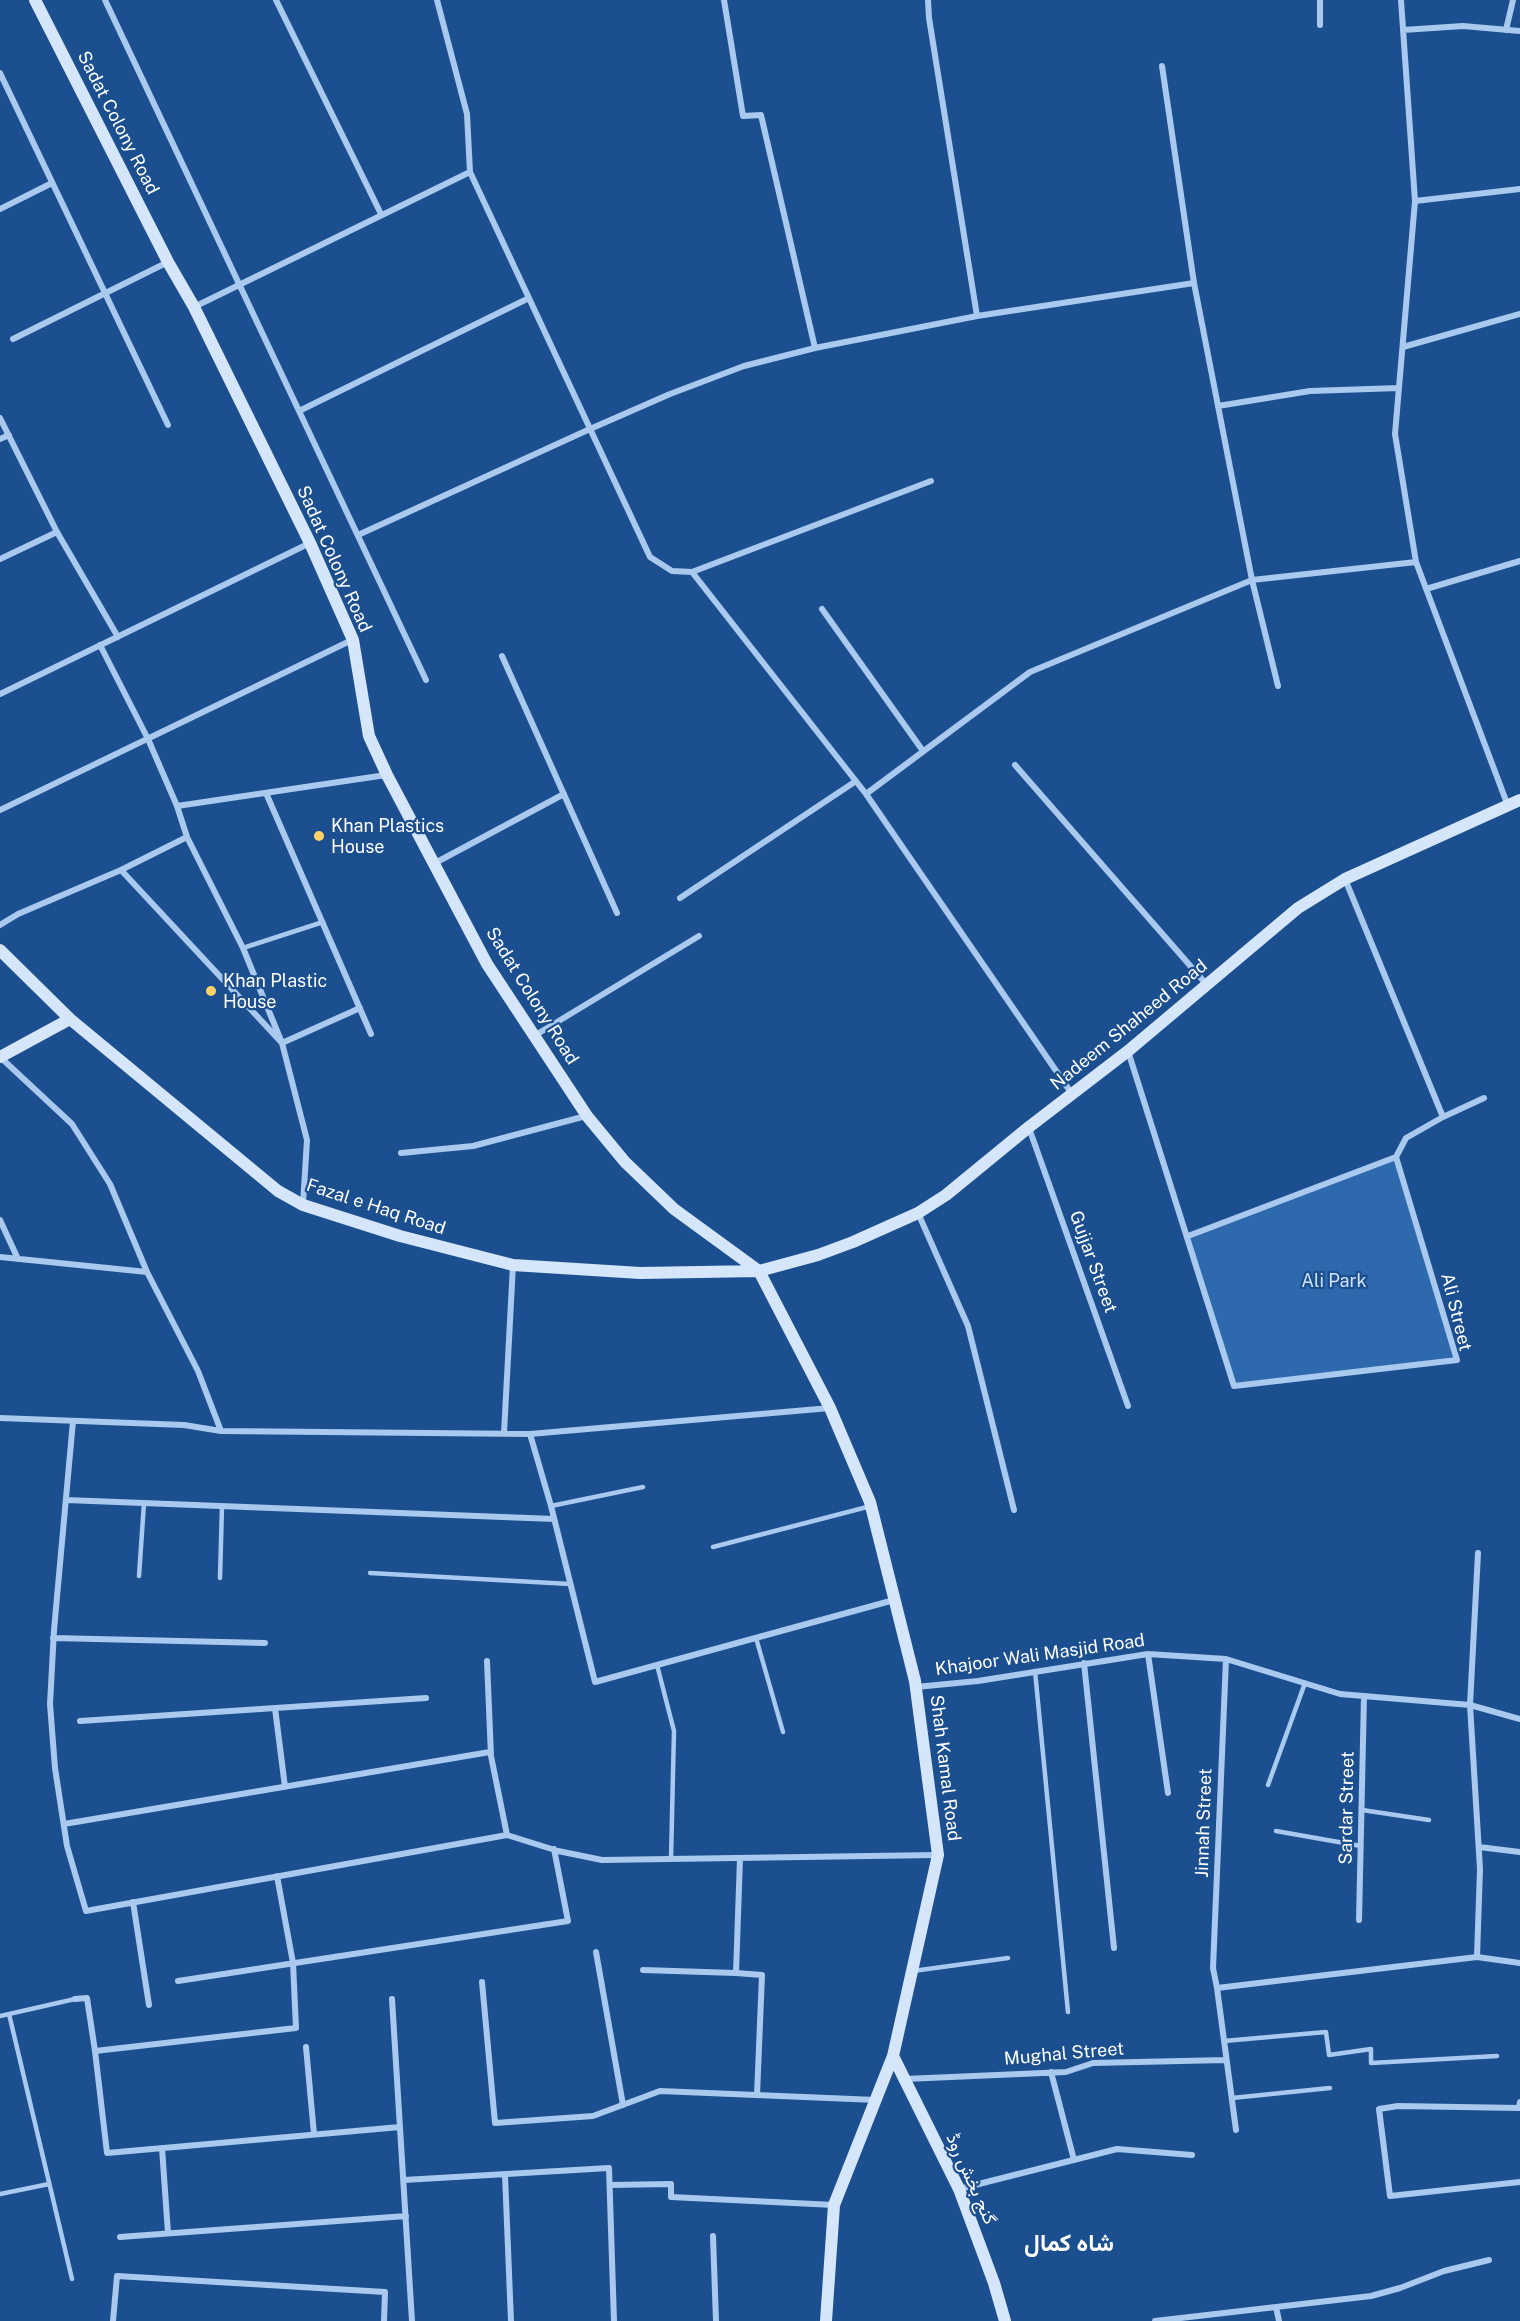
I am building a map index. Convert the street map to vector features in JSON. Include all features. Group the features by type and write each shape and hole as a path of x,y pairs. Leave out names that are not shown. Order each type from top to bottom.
{"street":[{"name":"Sadat Colony Road","path":"35,0 168,261 194,307 310,543 353,639 369,736 387,775 487,964 587,1116 625,1162 674,1209 759,1271"},
{"path":"105,0 426,680"},
{"path":"276,0 381,214"},
{"path":"436,0 467,114 470,172 650,557 672,571 692,572 931,481"},
{"path":"724,0 743,116 761,115 815,348"},
{"path":"928,0 977,316"},
{"path":"1320,0 1320,25"},
{"path":"1401,0 1415,201 1395,434 1416,562 1508,806"},
{"path":"1506,30 1513,0"},
{"path":"1403,30 1463,26 1520,31"},
{"path":"1162,66 1194,283 1252,579 1278,686"},
{"path":"0,73 168,425"},
{"path":"194,307 470,172"},
{"path":"0,208 52,183"},
{"path":"1415,201 1520,189"},
{"path":"13,339 168,261"},
{"path":"358,535 590,429 670,394 744,366 815,348 977,316 1194,283"},
{"path":"299,411 529,298"},
{"path":"1403,347 1520,314"},
{"path":"1218,406 1310,391 1399,388"},
{"path":"0,418 57,532 118,637"},
{"path":"0,439 9,435"},
{"path":"0,559 57,532"},
{"path":"0,694 310,543"},
{"path":"1426,589 1520,561"},
{"path":"866,794 1030,672 1252,579 1416,562"},
{"path":"692,572 866,794 1072,1094"},
{"path":"822,609 923,751"},
{"path":"0,810 353,639"},
{"path":"100,645 148,739 177,806 187,837 243,948 282,1043 308,1140 303,1205"},
{"path":"502,656 617,913"},
{"path":"1015,765 1207,985"},
{"path":"177,806 387,775"},
{"path":"680,898 856,781"},
{"path":"266,793 371,1034"},
{"path":"435,863 564,794"},
{"name":"Nadeem Shaheed Road","path":"759,1271 818,1256 918,1213 946,1195 1029,1127 1128,1051 1298,908 1346,879 1520,800"},
{"path":"0,925 18,914 121,870 187,837"},
{"path":"121,870 282,1043"},
{"path":"1346,879 1443,1117"},
{"path":"534,1036 699,936"},
{"name":"Fazal e Haq Road","path":"0,950 70,1019 278,1191 303,1205 400,1236 513,1265 640,1273 759,1271"},
{"path":"282,1043 360,1008"},
{"path":"70,1019 0,1057 72,1125 110,1184 147,1272 198,1371 221,1431"},
{"name":"Ali Street","path":"1128,1051 1234,1386 1457,1360 1396,1156"},
{"path":"1188,1236 1396,1156 1406,1138 1443,1117 1484,1098"},
{"path":"401,1153 473,1146 587,1116"},
{"name":"Gujjar Street","path":"1029,1127 1128,1406"},
{"path":"918,1213 968,1326 1014,1510"},
{"path":"0,1220 18,1259"},
{"path":"0,1257 147,1272"},
{"path":"504,1433 513,1265"},
{"name":"Shah Kamal Road","path":"759,1271 830,1407 871,1506 916,1687 938,1855 893,2056 834,2205 826,2321"},
{"path":"0,1418 184,1425 221,1431 530,1434 830,1407"},
{"path":"73,1421 53,1638 50,1704 55,1768 67,1846 86,1911 507,1835 602,1860 938,1855"},
{"path":"530,1434 551,1506 595,1682 894,1600"},
{"path":"66,1500 554,1519"},
{"path":"1477,1957 1479,1847 1470,1705 1478,1553"},
{"path":"53,1638 265,1643"},
{"path":"1148,1654 1168,1793"},
{"name":"Khajoor Wali Masjid Road","path":"916,1687 978,1681 1148,1654 1226,1659 1341,1694 1470,1705 1520,1719"},
{"name":"Jinnah Street","path":"1226,1659 1213,1968 1236,2130"},
{"path":"487,1661 490,1752 507,1835"},
{"path":"1084,1663 1114,1948"},
{"name":"Sardar Street","path":"1359,1920 1364,1696"},
{"path":"80,1720 426,1698"},
{"path":"275,1708 285,1787"},
{"path":"64,1824 490,1752"},
{"path":"1479,1847 1520,1852"},
{"path":"178,1981 568,1921 555,1849"},
{"path":"736,1973 740,1858"},
{"path":"95,2051 296,2028 294,1963 277,1876"},
{"path":"133,1902 149,2005"},
{"path":"596,1952 623,2105"},
{"path":"1216,1988 1477,1957 1520,1963"},
{"path":"643,1970 762,1975 757,2095"},
{"path":"482,1982 495,2123 593,2116 660,2091 877,2100"},
{"path":"75,1999 87,1998 107,2153 400,2127"},
{"path":"392,1999 412,2321"},
{"path":"306,2047 314,2134"},
{"name":"گنج بخش روڈ","path":"893,2056 959,2189 994,2283 1005,2321"},
{"name":"Mughal Street","path":"905,2079 1066,2072 1094,2063 1226,2060"},
{"path":"1051,2072 1074,2160"},
{"path":"1520,2102 1520,2108 1398,2106 1379,2109 1390,2196 1520,2182"},
{"path":"162,2148 168,2234"},
{"path":"959,2189 1117,2149 1192,2155"},
{"path":"404,2180 609,2168 614,2321"},
{"path":"506,2175 511,2321"},
{"path":"610,2185 671,2184 671,2198 834,2205"},
{"path":"120,2237 406,2216"},
{"path":"713,2236 716,2321"},
{"path":"1155,2321 1371,2296 1400,2288 1444,2271 1489,2260"},
{"path":"113,2321 117,2276 385,2292 384,2321"},
{"path":"1276,2307 1279,2321"}],"lane":[{"path":"243,948 323,922"},
{"path":"551,1506 643,1487"},
{"path":"139,1576 144,1503"},
{"path":"220,1578 222,1506"},
{"path":"713,1547 871,1506"},
{"path":"370,1573 570,1584"},
{"path":"756,1638 783,1732"},
{"path":"657,1665 674,1731 671,1859"},
{"path":"1035,1671 1068,2012"},
{"path":"1268,1785 1305,1683"},
{"path":"1362,1810 1429,1820"},
{"path":"1275,1831 1361,1846"},
{"path":"912,1971 1008,1958"},
{"path":"0,2016 75,1999"},
{"path":"9,2014 72,2279"},
{"path":"1224,2041 1326,2032 1329,2055 1371,2049 1371,2063 1497,2056"},
{"path":"1232,2098 1330,2088"},
{"path":"0,2194 49,2184"}],"green space":[{"name":"Ali Park","path":"1396,1157 1457,1360 1234,1386 1188,1236"}],"place":[{"name":"Khan Plastics House","path":"319,836"},
{"name":"Khan Plastic House","path":"211,991"}],"district":[{"name":"شاہ کمال","path":"1069,2244"}]}
